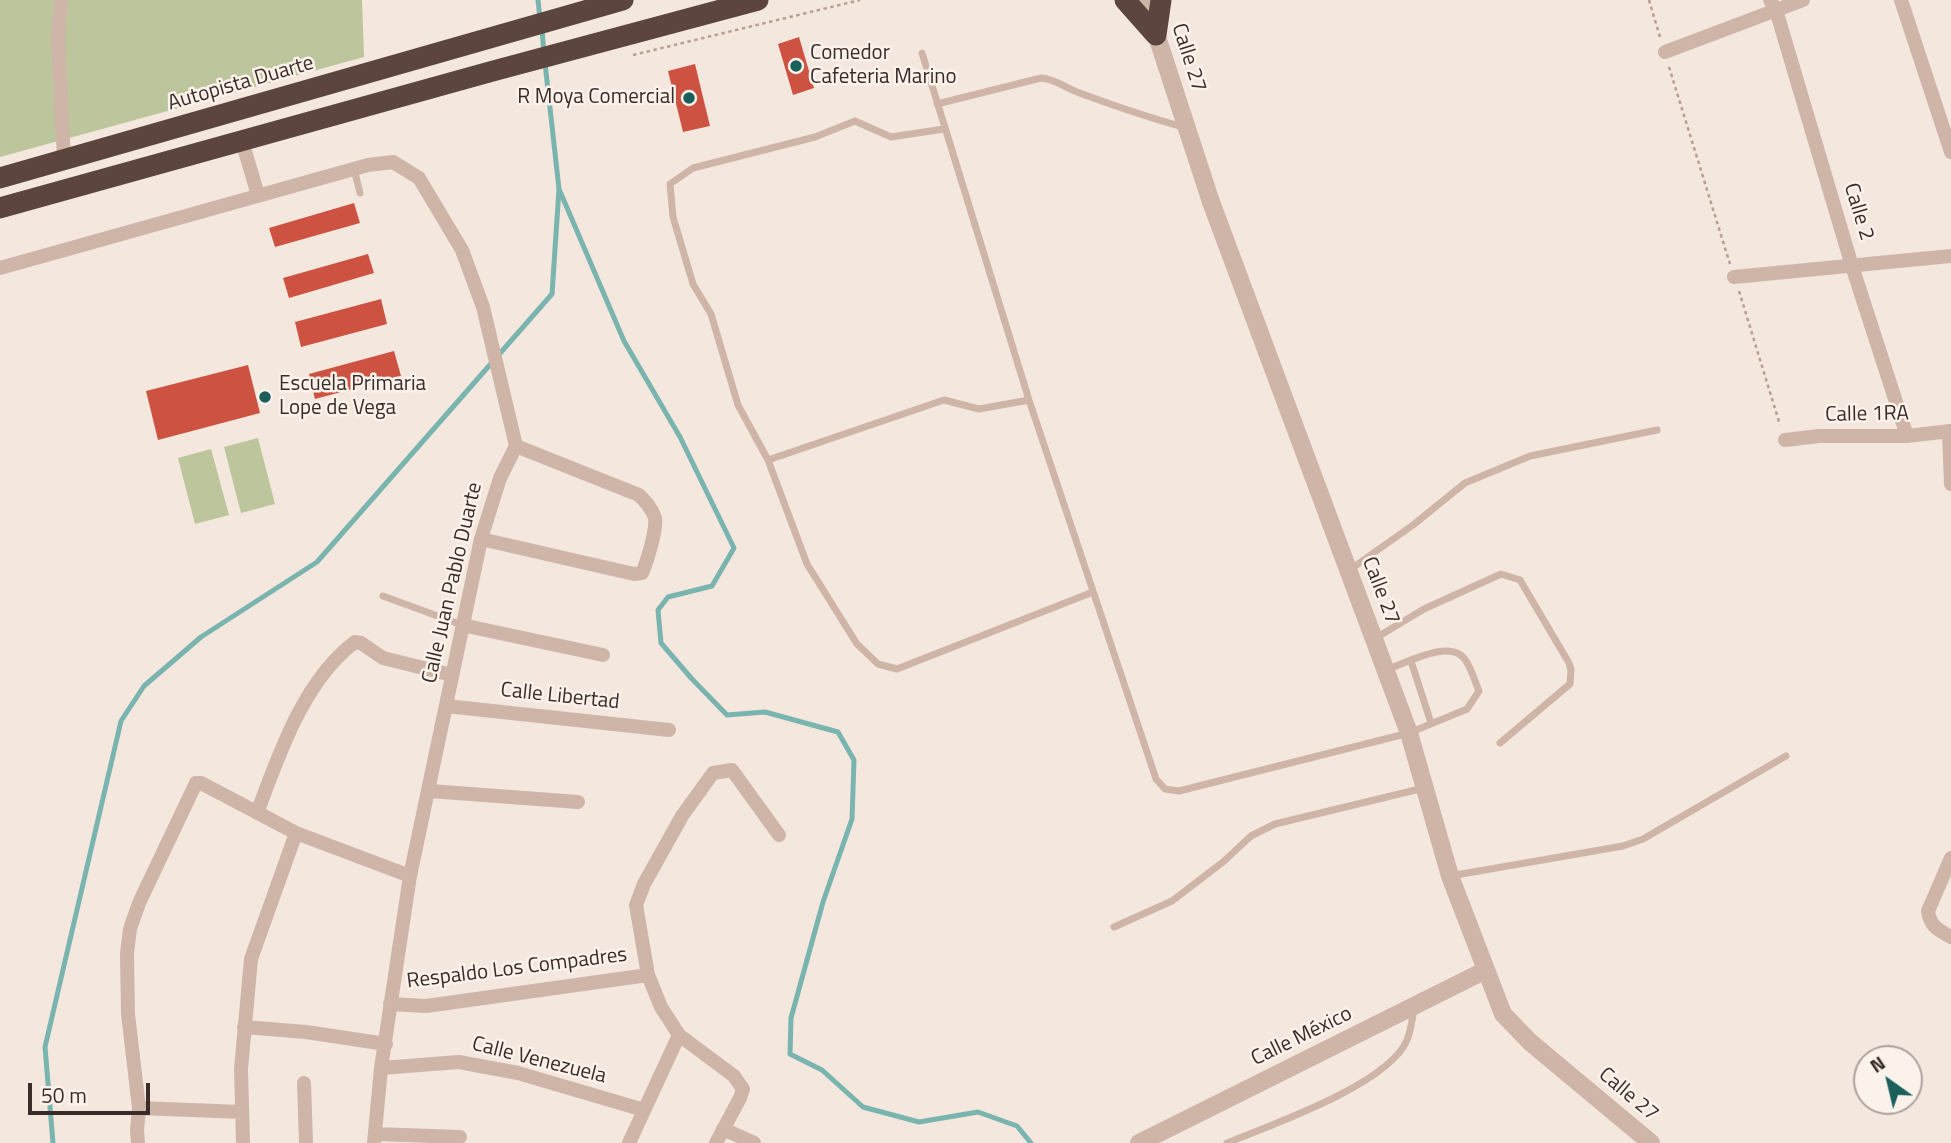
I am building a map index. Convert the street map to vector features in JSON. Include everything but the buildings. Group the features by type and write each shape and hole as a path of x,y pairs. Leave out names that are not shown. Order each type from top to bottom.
{"highway":[{"name":"Autopista Duarte","path":"0,178 623,0"},
{"path":"0,208 758,0"},
{"path":"1125,0 1156,35"},
{"path":"1156,35 1161,0"}],"street":[{"path":"61,0 58,37 64,160"},
{"name":"Calle 27","path":"1145,0 1211,202 1409,733 1450,876 1484,971 1503,1014 1530,1042 1650,1143"},
{"path":"1665,52 1773,5 1802,0"},
{"path":"1900,0 1951,152"},
{"name":"Calle 2","path":"1773,5 1907,436"},
{"path":"242,141 258,195"},
{"path":"0,268 354,169 393,162 419,178 462,250 483,307 516,446 639,495 649,505 656,520 642,573 634,574 481,539"},
{"path":"1734,277 1951,256"},
{"path":"1950,431 1951,484"},
{"name":"Calle 1RA","path":"1785,440 1819,436 1907,436 1950,431"},
{"name":"Calle Juan Pablo Duarte","path":"374,1139 381,1068 410,876 481,539 500,478 516,446"},
{"path":"462,625 603,654"},
{"path":"257,813 290,728 303,704 335,661 355,642 361,643 383,658 452,675"},
{"name":"Calle Libertad","path":"446,706 669,730"},
{"path":"716,1143 743,1088 734,1076 679,1035 661,1007 648,975 636,905 644,884 682,816 713,773 732,770 779,835"},
{"path":"138,1143 139,1108 128,1014 127,953 139,903 196,783 201,783 296,834 410,876"},
{"path":"430,790 578,802"},
{"path":"243,1143 241,1069 251,959 296,834"},
{"path":"1951,858 1928,911 1929,920 1935,928 1951,937"},
{"name":"Calle México","path":"1139,1143 1484,971"},
{"name":"Respaldo Los Compadres","path":"390,1004 426,1006 648,975"},
{"path":"244,1027 306,1032 386,1044"},
{"path":"629,1143 679,1035"},
{"name":"Calle Venezuela","path":"381,1068 459,1062 518,1073 644,1110"},
{"path":"304,1083 306,1143"},
{"path":"139,1108 242,1112"},
{"path":"723,1129 754,1143"},
{"path":"374,1139 460,1137"}],"lane":[{"path":"922,53 1029,400 1156,779 1165,789 1180,791 1409,733 1467,709 1479,691 1465,659 1456,651 1444,649 1385,670"},
{"path":"937,104 1041,78 1051,79 1069,89 1187,128"},
{"path":"944,129 891,137 855,121 815,137 693,168 670,184 673,217 693,284 711,314 738,405 768,460 807,564 857,644 878,664 897,669 1093,592"},
{"path":"354,169 360,193"},
{"path":"768,460 944,401 979,410 1029,400"},
{"path":"1348,571 1413,525 1465,483 1530,456 1657,430"},
{"path":"1374,640 1424,609 1501,574 1520,580 1569,663 1570,684 1500,743"},
{"path":"383,596 462,625"},
{"path":"1411,661 1431,723"},
{"path":"1450,876 1623,846 1643,839 1786,755"},
{"path":"1114,927 1172,901 1223,862 1251,836 1275,824 1424,788"},
{"path":"1227,1143 1240,1141 1359,1087 1381,1071 1406,1042 1414,1008"}],"path":[{"path":"632,55 860,0"},
{"path":"1649,0 1785,440"}],"green space":[{"path":"0,0 362,0 364,57 0,157"},
{"path":"258,438 275,504 241,513 224,447"},
{"path":"211,449 229,515 195,524 178,458"}],"waterway":[{"path":"538,0 540,19"},
{"path":"542,29 544,54"},
{"path":"53,1143 45,1047 121,721 144,686 201,637 317,562 552,294 559,189 545,63"},
{"path":"559,189 624,341 680,437 734,548 712,586 668,597 658,610 661,643 727,715 765,712 838,732 854,760 852,819 823,902 791,1018 790,1054 822,1070 863,1107 919,1122 978,1112 1017,1126 1031,1143"}],"place":[{"name":"Comedor Cafeteria Marino","path":"796,66"},
{"name":"R Moya Comercial","path":"689,98"},
{"name":"Escuela Primaria Lope de Vega","path":"265,397"}]}
